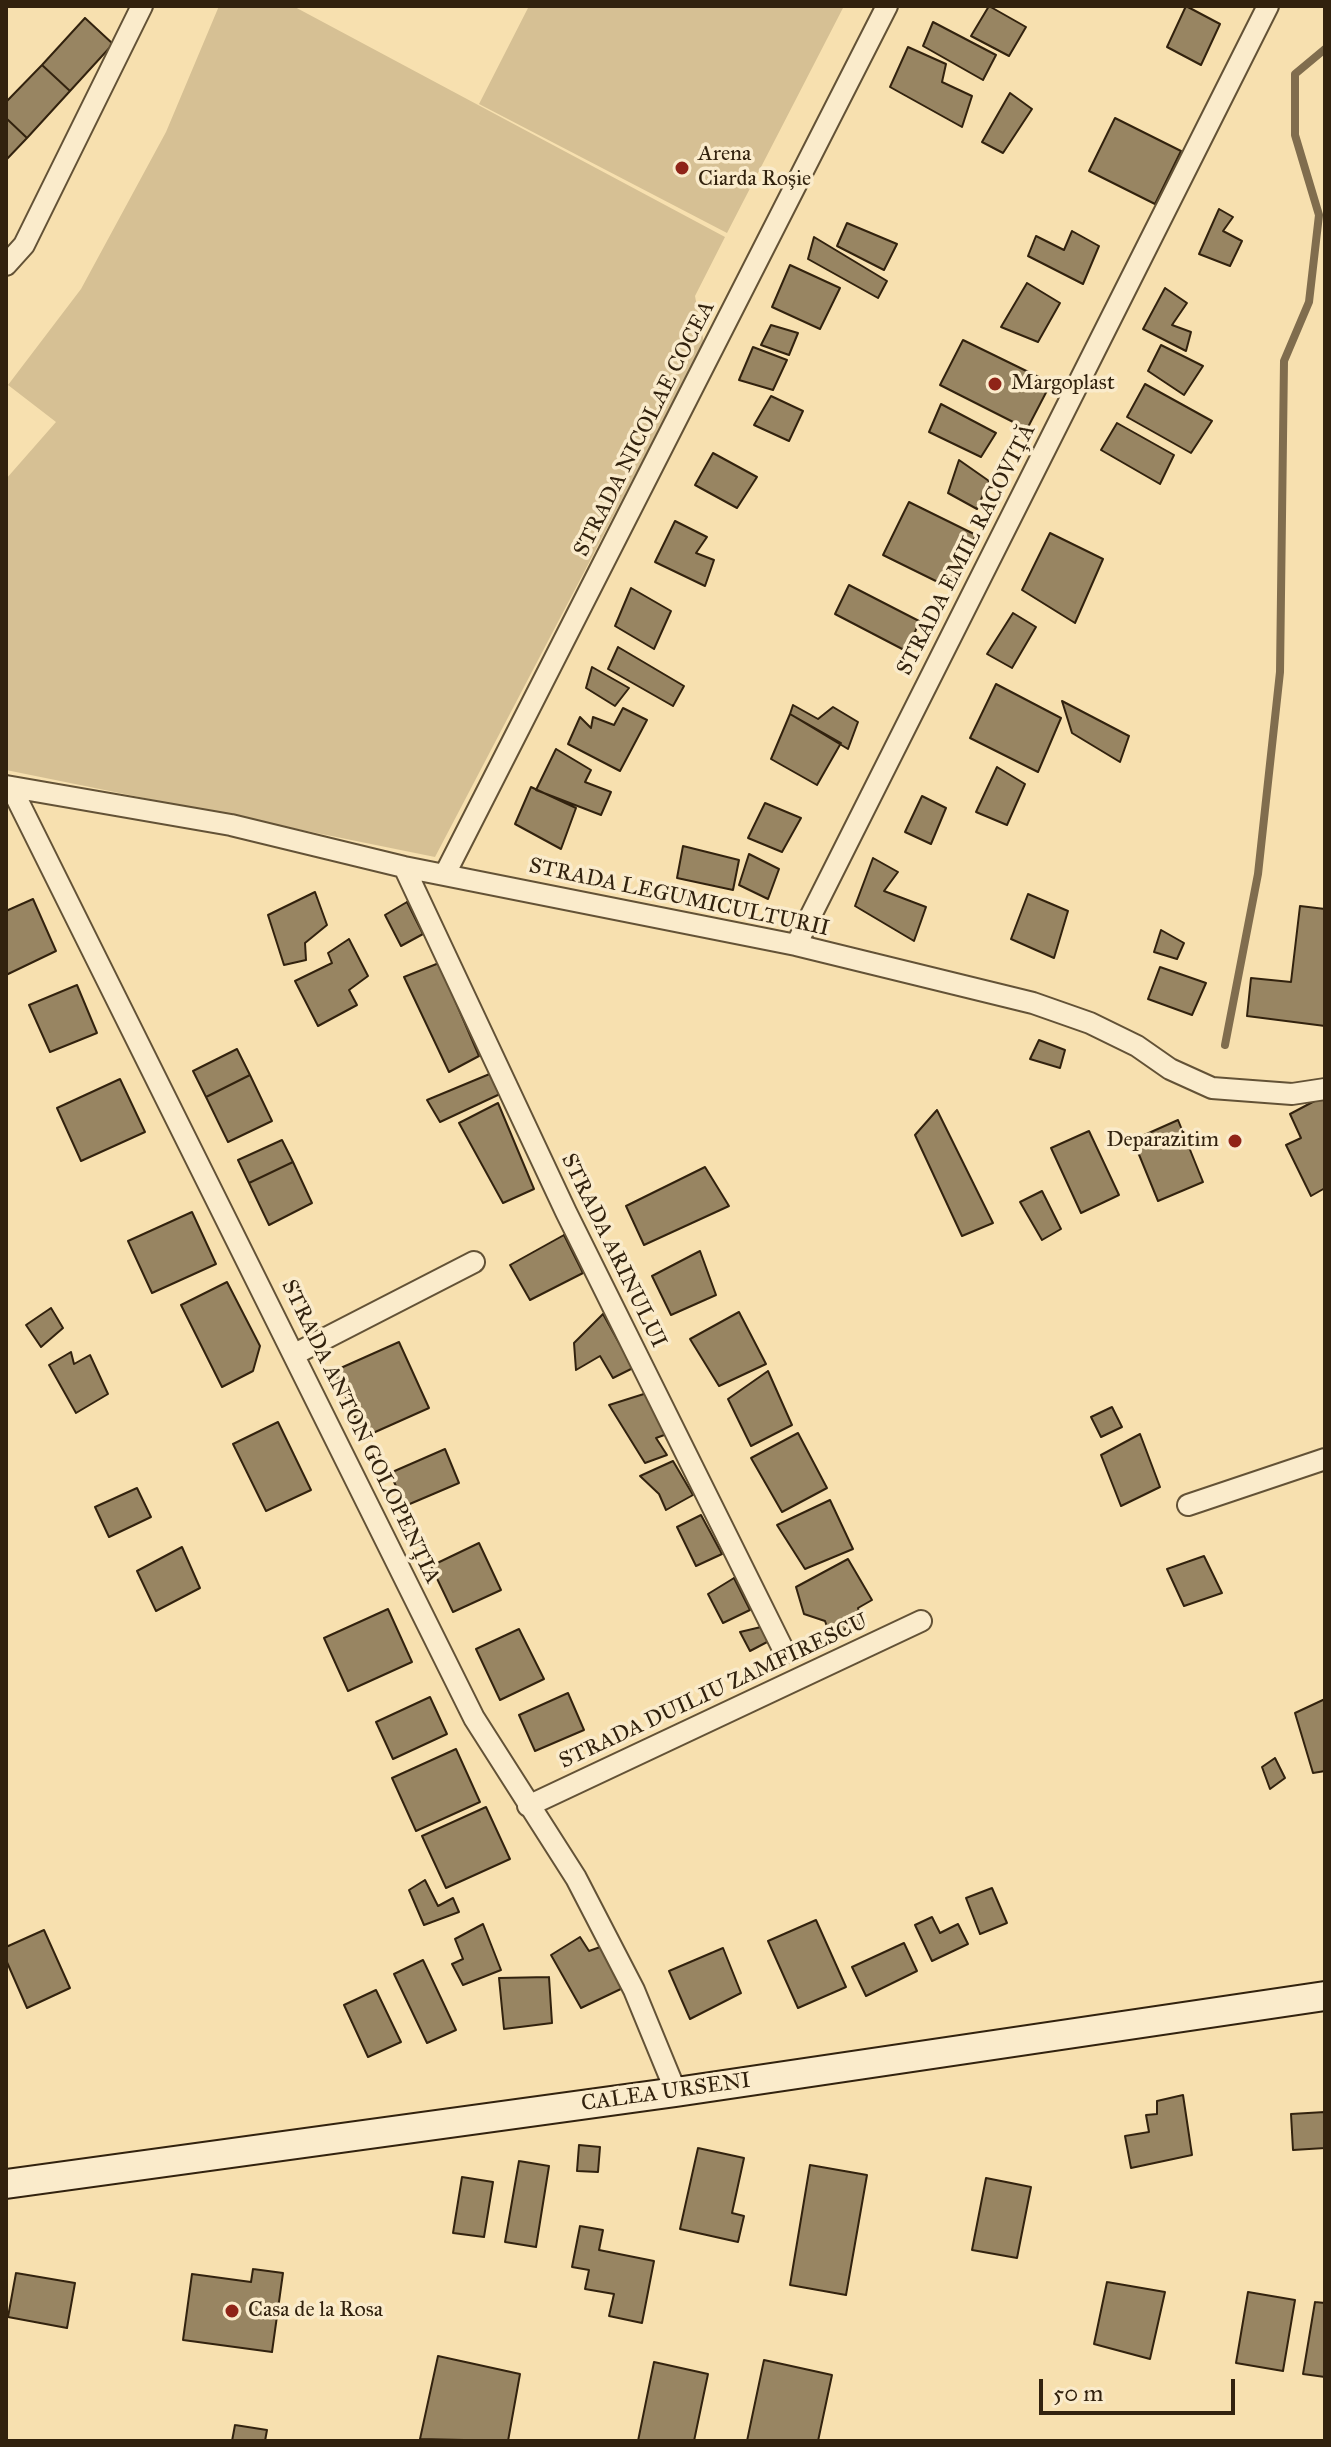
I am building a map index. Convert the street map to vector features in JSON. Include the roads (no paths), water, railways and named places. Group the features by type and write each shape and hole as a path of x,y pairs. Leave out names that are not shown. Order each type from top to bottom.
{"street":[{"path":"6,265 24,245 142,6"},
{"name":"STRADA NICOLAE COCEA","path":"445,874 887,6"},
{"name":"STRADA EMIL RACOVIȚĂ","path":"796,945 1268,6"},
{"name":"STRADA LEGUMICULTURII","path":"8,786 231,825 404,867 796,945 1033,1003 1090,1023 1137,1046 1170,1069 1212,1088 1292,1094 1325,1089"},
{"name":"STRADA ANTON GOLOPENȚIA","path":"8,786 295,1354 474,1718 576,1878 634,1990 676,2092"},
{"name":"STRADA ARINULUI","path":"404,867 566,1212 785,1653"},
{"path":"295,1354 474,1262"},
{"path":"1188,1505 1325,1459"},
{"name":"STRADA DUILIU ZAMFIRESCU","path":"528,1806 921,1621"},
{"name":"CALEA URSENI","path":"6,2184 676,2092 1325,1996"}],"waterway":[{"path":"1225,1045 1258,874 1280,672 1284,361 1309,302 1319,215 1295,135 1295,74 1325,49"}],"place":[{"name":"Arena Ciarda Roșie","path":"682,168"},
{"name":"Margoplast","path":"995,384"},
{"name":"Deparazitim","path":"1235,1141"},
{"name":"Casa de la Rosa","path":"232,2311"}]}
